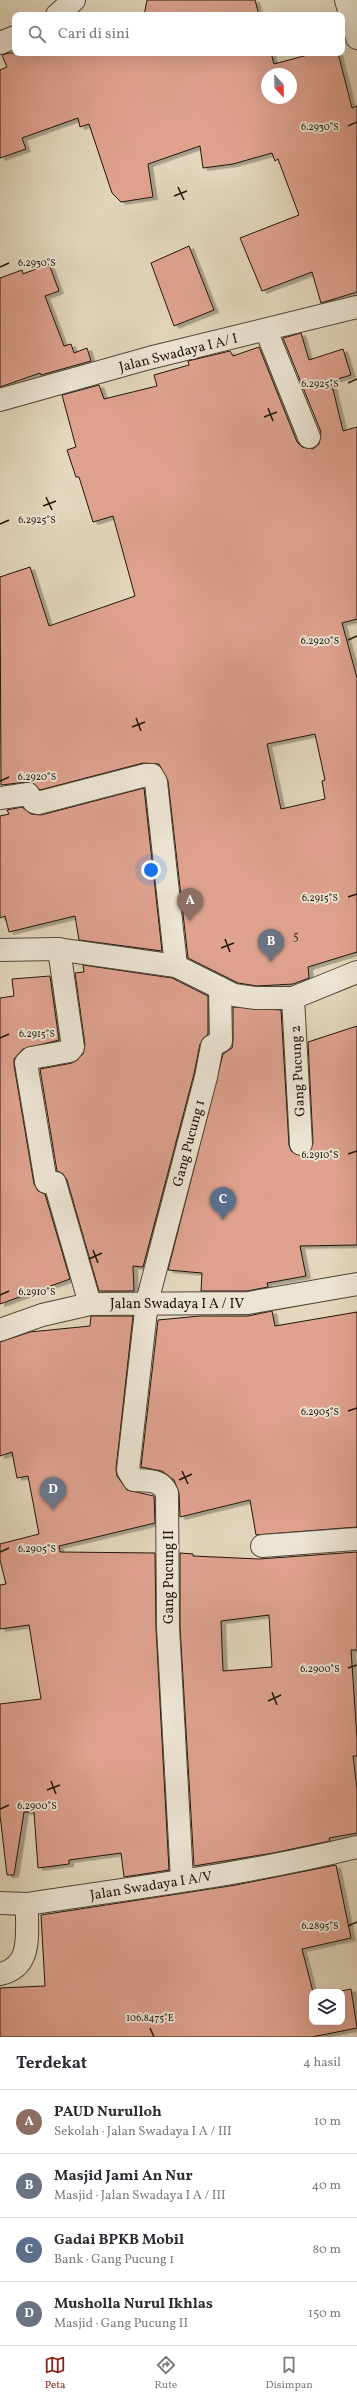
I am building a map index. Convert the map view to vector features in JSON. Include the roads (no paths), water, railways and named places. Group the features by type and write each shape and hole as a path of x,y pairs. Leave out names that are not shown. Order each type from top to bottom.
{"street":[{"path":"60,12 74,0"},
{"path":"346,0 357,38"},
{"path":"0,42 12,38"},
{"name":"Jalan Swadaya I A/ I","path":"0,400 148,358 357,307"},
{"path":"266,330 309,437"},
{"path":"0,798 28,794 34,802 38,803 146,775 152,775 156,782 176,966"},
{"path":"59,949 73,1047 70,1051 31,1058 26,1063 46,1182 55,1183 90,1304"},
{"path":"0,950 59,949 176,966 234,995 256,998 293,998 357,972"},
{"name":"Gang Pucung 1","path":"147,1302 206,1078 212,1046 221,1041 220,988"},
{"name":"Gang Pucung 2","path":"293,998 302,1144"},
{"name":"Jalan Swadaya I A / IV","path":"0,1330 42,1315 90,1304 147,1302 248,1303 357,1284"},
{"name":"Gang Pucung II","path":"147,1302 128,1470 134,1480 158,1482 164,1486 167,1493 168,1627 182,1880"},
{"path":"262,1546 357,1539"},
{"name":"Jalan Swadaya I A/V","path":"0,1903 27,1904 182,1880 323,1856 357,1847"},
{"path":"0,1974 15,1969 25,1956 27,1904"}],"place":[{"name":"PAUD Nurulloh","path":"190,921"},
{"name":"Masjid Jami An Nur","path":"271,962"},
{"name":"Gadai BPKB Mobil","path":"223,1220"},
{"name":"Musholla Nurul Ikhlas","path":"53,1510"}]}
